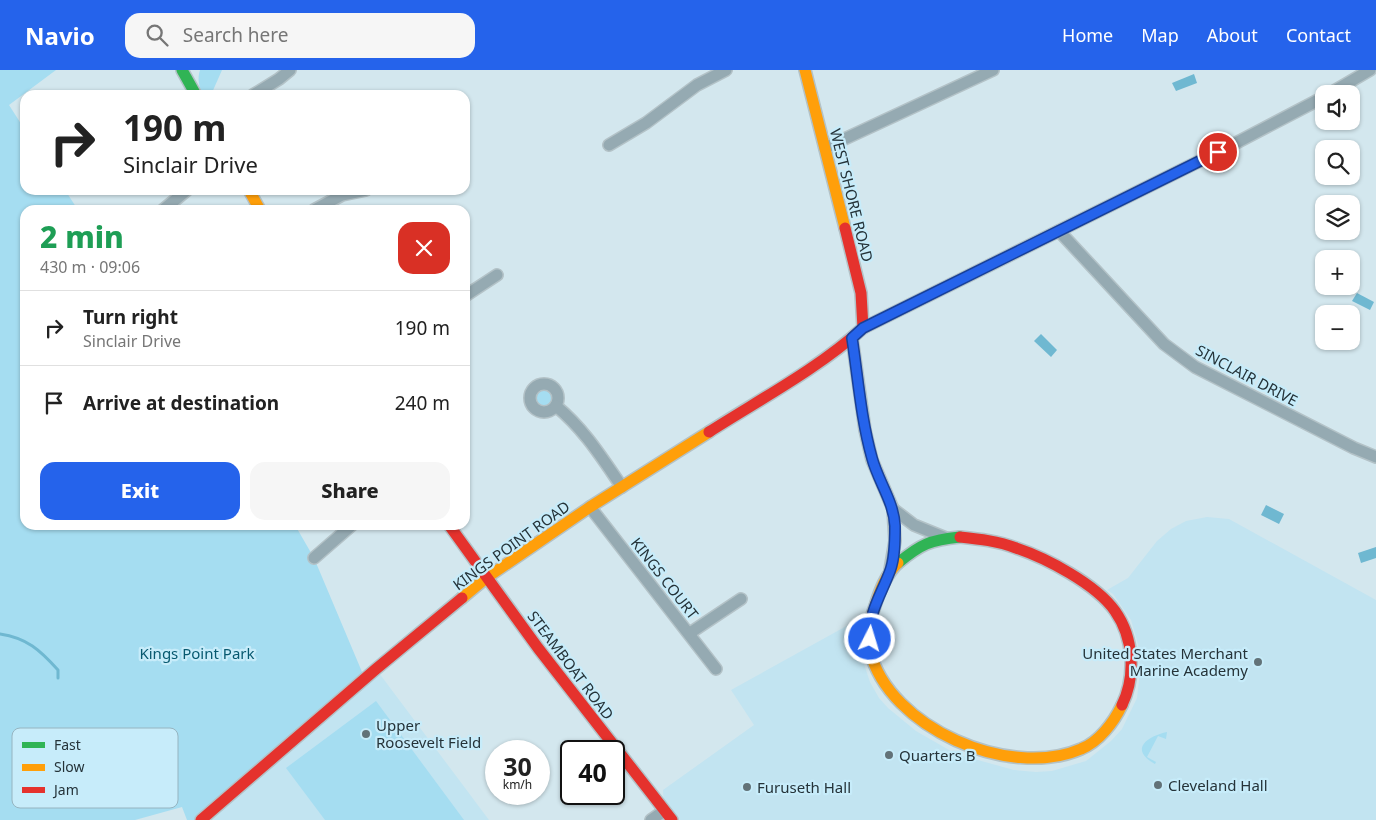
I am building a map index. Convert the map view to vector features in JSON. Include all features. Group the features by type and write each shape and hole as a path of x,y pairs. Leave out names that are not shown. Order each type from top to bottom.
{"street":[{"path":"182,70 193,90"},
{"path":"261,90 290,70"},
{"path":"609,145 646,123 697,85 726,70"},
{"name":"WEST SHORE ROAD","path":"805,70 861,293 863,328"},
{"path":"825,148 993,70"},
{"path":"1344,85 1370,70"},
{"path":"863,328 1234,144 1315,101"},
{"path":"169,205 181,195"},
{"path":"323,205 342,195"},
{"name":"SINCLAIR DRIVE","path":"1059,231 1164,344 1195,367 1354,448 1376,457"},
{"path":"470,293 497,275"},
{"name":"KINGS POINT ROAD","path":"201,820 376,669 486,578 590,507 805,371 863,328"},
{"path":"852,338 865,430 870,452 880,481 893,508 895,541 890,570 874,606 869,628 870,650 887,688 920,720 957,741 997,755 1019,759 1060,757 1082,749 1102,734 1121,709 1127,694 1131,675 1131,659 1127,637 1116,613 1082,581 1062,567 1009,545 978,538 946,538 932,541 890,570"},
{"path":"556,406 566,414 590,441 622,487"},
{"name":"KINGS COURT","path":"590,507 690,633 716,669"},
{"path":"893,508 914,525 946,538"},
{"path":"314,558 346,530"},
{"name":"STEAMBOAT ROAD","path":"452,530 486,578 668,815"},
{"path":"690,633 741,599"},
{"path":"651,820 668,815"}],"shaded area":[{"path":"1194,74 1197,83 1176,91 1172,83"},
{"path":"1356,295 1360,295 1374,302 1370,310 1352,301"},
{"path":"1041,334 1057,350 1051,357 1034,341"},
{"path":"1266,505 1284,514 1279,524 1261,515"},
{"name":"United States Merchant Marine Academy","path":"1207,517 1229,519 1376,600 1376,820 651,820 664,811 663,790 754,725 731,690 861,618 859,632 860,652 870,682 879,698 888,708 916,731 956,754 1014,770 1052,771 1086,761 1111,741 1122,729 1137,698 1140,671 1138,644 1131,620 1113,594 1107,590 1128,578 1157,541 1171,529 1186,521"},
{"path":"1376,547 1376,558 1361,563 1358,553"},
{"path":"376,669 489,820 201,820"}],"green space":[{"name":"Kings Point Park","path":"0,70 56,70 29,90 20,90 20,97 9,105 20,122 20,195 68,195 75,205 20,205 20,530 298,530 314,558 365,679 201,820 187,820 182,807 135,820 0,820"},
{"path":"200,70 222,70 213,90 201,90"},
{"path":"540,388 548,388 554,394 554,402 548,408 540,408 534,402 534,394"},
{"name":"Upper Roosevelt Field","path":"376,701 464,820 325,820 286,768"},
{"path":"1167,732 1166,739 1158,736 1147,757 1156,762 1155,764 1147,758 1142,748 1148,740"}],"waterway":[{"path":"0,634 18,638 39,651 58,670 58,678"}],"traffic: fast":[{"path":"182,70 193,90"},
{"path":"898,563 913,551 926,544 960,537"}],"traffic: slow":[{"path":"805,70 845,228"},
{"path":"252,195 257,205"},
{"path":"462,598 486,578 590,507 709,432"},
{"path":"898,563 884,583 873,611 869,634 870,651 882,679 901,703 926,724 956,740 988,752 1021,758 1052,757 1081,749 1094,742 1110,725 1122,705"}],"traffic: jam":[{"path":"709,432 808,370 846,343 863,328 861,293 845,228"},
{"path":"453,530 538,648 672,820"},
{"path":"960,537 1002,544 1028,552 1070,573 1107,601 1115,611 1126,633 1131,657 1129,682 1122,705"},
{"path":"201,820 376,669 462,598"}],"place":[{"name":"United States Merchant Marine Academy","path":"1258,662"},
{"name":"Upper Roosevelt Field","path":"366,734"},
{"name":"Quarters B","path":"889,755"},
{"name":"Cleveland Hall","path":"1158,785"},
{"name":"Furuseth Hall","path":"747,787"}],"route":[{"path":"870,639 869,628 874,606 890,570 895,541 895,525 893,508 872,460 865,430 852,338 863,328 1218,152"}]}
